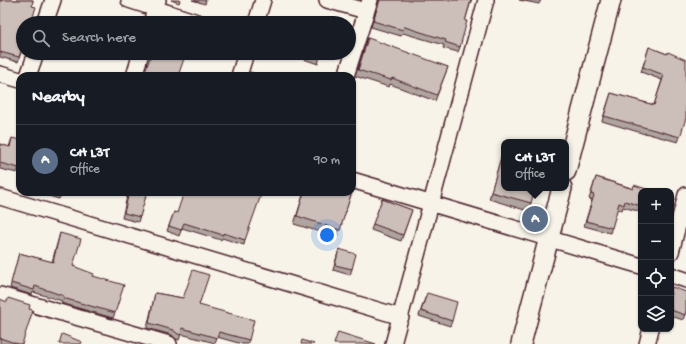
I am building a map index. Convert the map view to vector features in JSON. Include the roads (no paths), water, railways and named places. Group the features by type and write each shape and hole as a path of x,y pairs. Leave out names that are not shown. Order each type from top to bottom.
{"street":[{"path":"47,16 52,0"},
{"path":"129,0 156,4 184,16"},
{"path":"258,16 263,0"},
{"path":"327,0 368,6 356,44"},
{"path":"393,344 486,0"},
{"path":"569,160 611,0"},
{"path":"152,16 156,4"},
{"path":"29,72 34,60"},
{"path":"135,72 139,60"},
{"path":"240,72 244,60"},
{"path":"347,72 351,60"},
{"path":"0,74 16,79"},
{"path":"356,181 638,265"},
{"path":"521,344 561,191"},
{"path":"674,241 686,195"},
{"path":"0,197 401,317"},
{"path":"674,276 686,280"},
{"path":"0,295 169,344"},
{"path":"647,344 650,332"}],"place":[{"name":"CH L3T","path":"535,219"}]}
